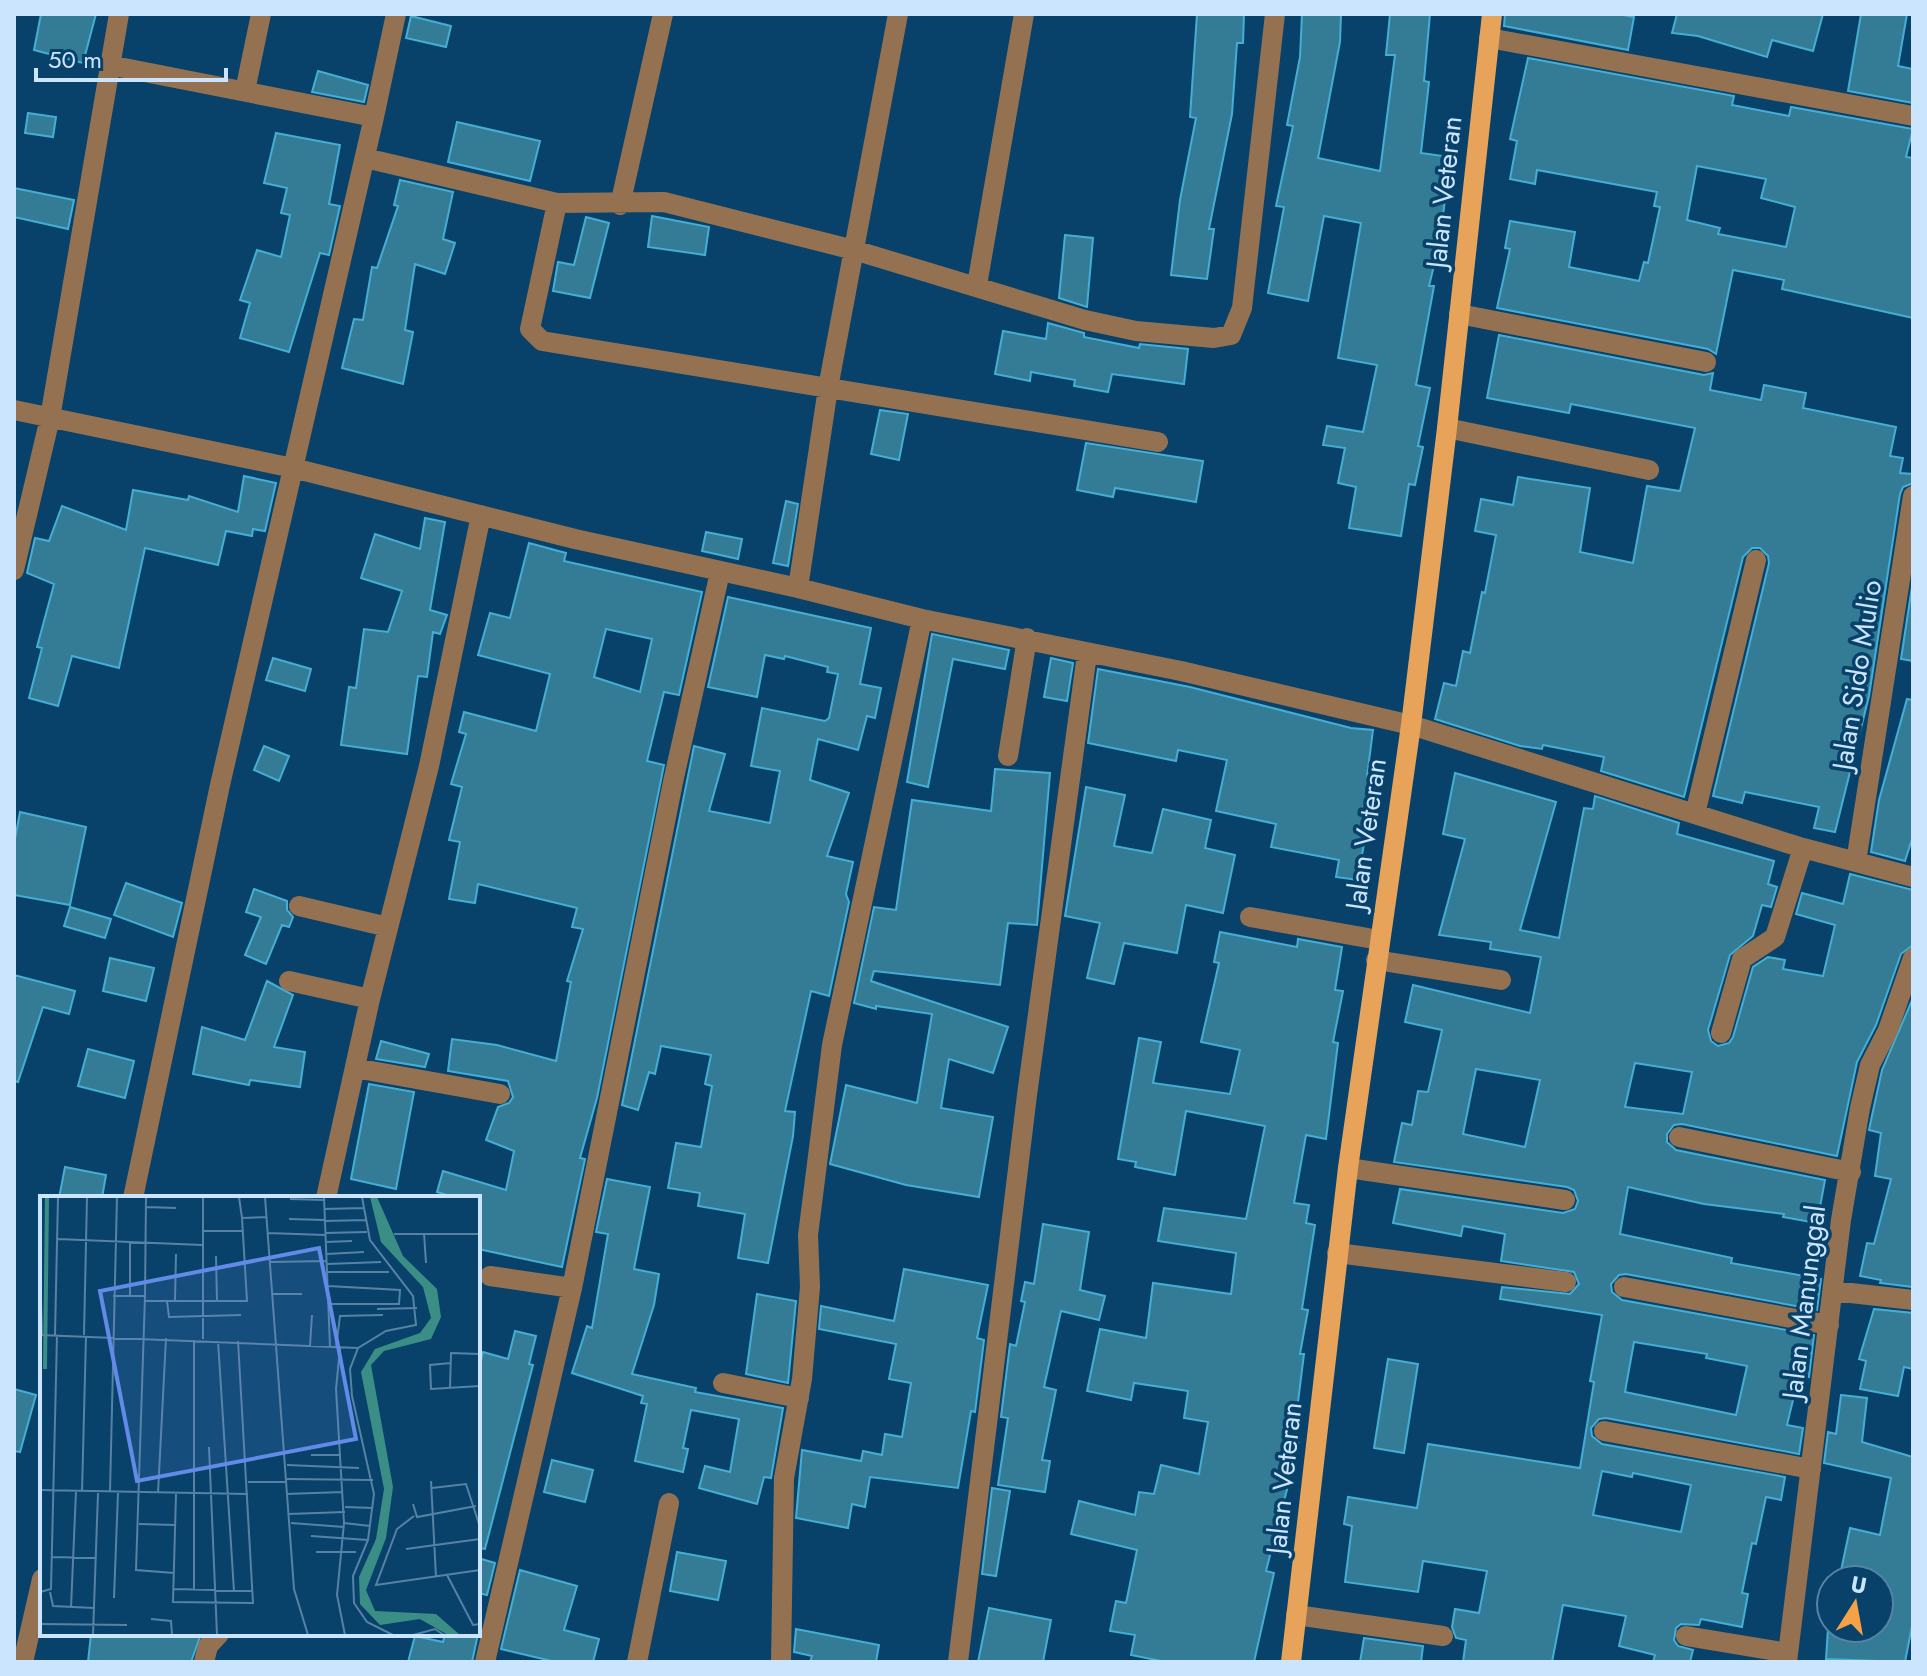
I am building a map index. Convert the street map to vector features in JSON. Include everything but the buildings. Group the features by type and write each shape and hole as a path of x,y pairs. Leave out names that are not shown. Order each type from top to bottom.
{"main road":[{"name":"Jalan Veteran","path":"1291,1662 1337,1253 1411,725 1492,14"}],"street":[{"path":"14,570 50,418 119,14"},
{"path":"245,91 261,14"},
{"path":"133,1196 186,937 396,14"},
{"path":"620,205 663,14"},
{"path":"798,588 828,388 898,14"},
{"path":"977,285 1024,14"},
{"path":"365,158 557,203 620,205 664,202 854,250 1085,320 1136,331 1214,338 1231,335 1242,308 1275,14"},
{"path":"1489,38 1913,116"},
{"path":"109,65 374,117"},
{"path":"557,203 531,320 534,336 1158,442"},
{"path":"1459,314 1706,362"},
{"path":"14,410 293,468 922,619 1181,671 1411,725 1803,848 1912,873"},
{"path":"1447,428 1649,470"},
{"name":"Jalan Sido Mulio","path":"1856,862 1913,496"},
{"path":"326,1196 370,999 429,766 481,515"},
{"path":"1695,814 1756,560"},
{"path":"485,1662 572,1288 670,797 720,572"},
{"path":"781,1662 784,1478 799,1398 810,1287 808,1235 832,1045 922,619"},
{"path":"1008,756 1027,638"},
{"path":"958,1662 1027,1095 1087,654"},
{"path":"1721,1033 1742,959 1775,937 1803,848"},
{"path":"299,906 388,927"},
{"path":"1250,917 1501,980"},
{"name":"Jalan Manunggal","path":"1788,1657 1841,1220 1870,1065 1888,1030 1913,958"},
{"path":"289,981 370,999"},
{"path":"355,1068 500,1094"},
{"path":"1679,1137 1851,1172"},
{"path":"1348,1168 1565,1200"},
{"path":"1337,1253 1566,1282"},
{"path":"490,1276 572,1288"},
{"path":"1624,1287 1829,1325"},
{"path":"1833,1291 1913,1300"},
{"path":"723,1383 799,1398"},
{"path":"1604,1431 1811,1469"},
{"path":"637,1662 669,1503"},
{"path":"23,1662 40,1588"},
{"path":"1296,1615 1443,1636"},
{"path":"204,1662 208,1646 217,1636"},
{"path":"1686,1636 1788,1657"}]}
